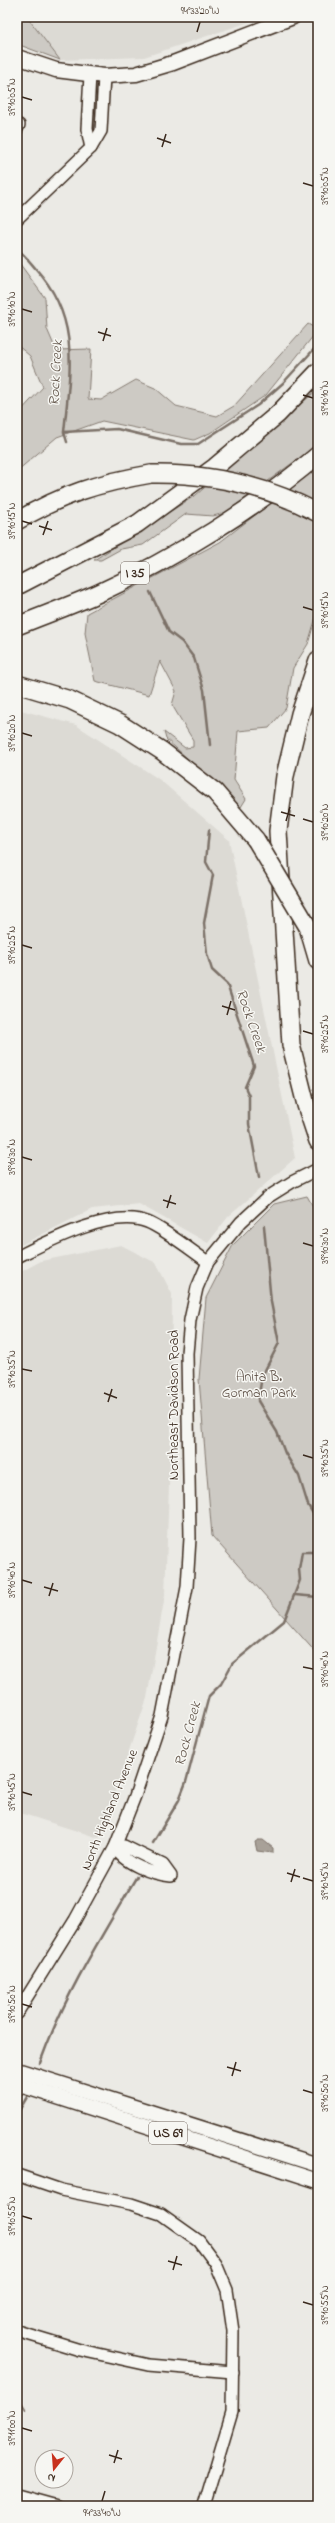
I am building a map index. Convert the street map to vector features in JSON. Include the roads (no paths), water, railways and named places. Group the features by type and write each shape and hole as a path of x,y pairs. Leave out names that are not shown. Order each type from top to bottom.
{"highway":[{"path":"17,586 137,524 215,467 272,419 318,372"},
{"name":"I 35","path":"17,626 100,592 192,543 247,507 318,455"},
{"path":"17,521 76,491 114,480 151,474 195,475 241,482 275,493 318,513"},
{"path":"318,660 300,714 285,776 278,830 291,1045 306,1105 318,1141"},
{"path":"17,684 70,700 120,724 162,751 215,792 256,840 308,927 318,962"}],"main road":[{"path":"17,57 56,70 104,76 136,74 173,63 293,17"},
{"name":"US 69","path":"17,2070 318,2165"},
{"name":"US 69","path":"17,2084 318,2181"}],"street":[{"path":"90,74 87,130 91,148"},
{"path":"17,219 91,148 101,131 104,76"},
{"name":"Northeast Davidson Road","path":"181,1624 190,1538 187,1353 190,1320 198,1288 208,1262 241,1222 268,1197 292,1182 318,1169"},
{"path":"17,1257 61,1235 121,1217 147,1222 208,1262"},
{"name":"North Highland Avenue","path":"17,2013 75,1920 115,1847 135,1796 162,1716 181,1624"},
{"path":"17,2175 61,2190 146,2208 187,2231 207,2250 222,2274 230,2301 233,2331 233,2372 230,2424 204,2506"},
{"path":"17,2331 126,2361 149,2365 233,2372"},
{"path":"17,2495 57,2506"}],"waterway":[{"name":"Rock Creek","path":"17,249 36,269 50,288 60,307 66,326 70,367 64,432 67,442"},
{"path":"64,432 117,429 181,444 198,444 258,405 283,383 316,347"},
{"name":"Rock Creek","path":"150,592 169,632 182,642 194,658 204,690 210,745"},
{"name":"Rock Creek","path":"209,830 206,862 213,875 204,923 207,954 212,970 227,984 254,1066 245,1087 249,1096 249,1124 259,1177"},
{"name":"Rock Creek","path":"264,1226 271,1302 279,1343 262,1376 258,1401 277,1432 285,1453 299,1476 308,1505 318,1522"},
{"name":"Rock Creek","path":"153,1843 179,1800 186,1782 209,1696 221,1684 232,1664 284,1621 300,1580 299,1569 302,1552 318,1552"},
{"path":"295,1595 318,1597 315,1611 318,1623"},
{"name":"Rock Creek","path":"40,2063 60,2014 72,1990 137,1876"},
{"name":"Rock Creek","path":"17,2114 27,2097"},
{"name":"Rock Creek","path":"17,2396 25,2409"}],"park label":[{"name":"Anita B. Gorman Park","path":"259,1386"}]}
